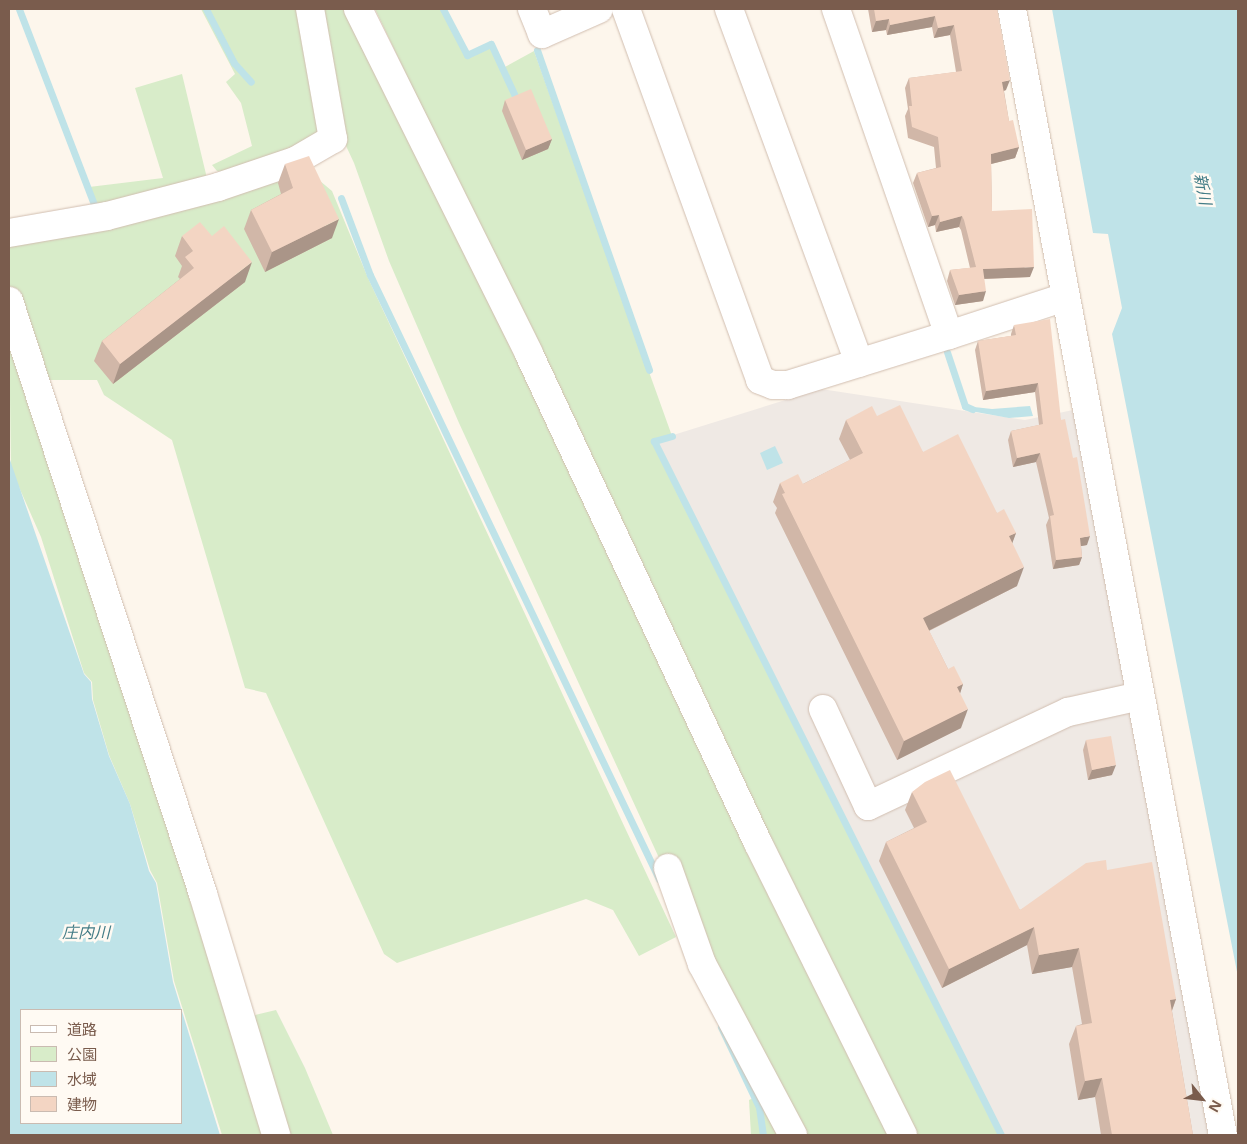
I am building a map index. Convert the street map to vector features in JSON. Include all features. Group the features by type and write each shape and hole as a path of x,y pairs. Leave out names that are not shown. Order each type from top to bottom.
{"street":[{"path":"9,233 107,216 218,187 295,161 333,139 310,9"},
{"path":"358,9 529,354 758,843 903,1135"},
{"path":"532,9 542,34 599,9"},
{"path":"626,9 760,380 773,386 788,385 1064,297"},
{"path":"729,9 859,363"},
{"path":"836,9 949,335"},
{"path":"1012,9 1064,297 1223,1135"},
{"path":"9,302 203,894 276,1135"},
{"path":"823,709 868,806 1068,712 1140,696"},
{"path":"668,868 702,964 793,1135"}],"shaded area":[{"path":"821,389 1025,420 1073,410 1211,1135 1001,1135 654,441"}],"green space":[{"path":"201,9 302,9 324,134 230,174 217,171 212,165 252,146 241,103 226,82 235,74"},
{"path":"316,9 348,9 892,1135 800,1135 706,960 459,423 389,261 354,163 340,133"},
{"path":"375,9 443,9 467,55 491,44 503,68 534,51 672,436 654,441 1001,1135 918,1135 880,1068"},
{"path":"182,74 211,195 301,165 332,191 368,278 676,937 639,956 613,910 586,899 397,963 384,954 266,693 245,688 172,440 104,395 97,380 43,380 9,285 9,238 105,223 89,187 163,178 135,88"},
{"path":"9,326 265,1135 222,1135 174,981 157,883 150,870 130,804 109,755 93,700 92,682 84,673 41,537 11,469"},
{"path":"276,1010 305,1068 333,1135 286,1135 247,1017"},
{"path":"764,1093 785,1135 751,1135 749,1100"}],"water":[{"name":"新川","path":"1052,9 1238,9 1238,977 1112,334 1122,308 1108,234 1093,233"},
{"path":"965,406 992,409 1030,406 1033,416 1009,418 965,410"},
{"path":"775,446 783,463 767,470 760,453"},
{"name":"庄内川","path":"9,457 84,674 91,682 92,699 109,756 130,804 149,871 156,883 173,982 181,1009 20,1009 20,1124 182,1124 182,1011 220,1135 9,1135"}],"building":[{"path":"874,9 997,9 1010,80 1002,82 1009,121 1013,120 1019,147 991,154 992,211 1032,209 1034,267 983,269 986,291 959,295 950,270 976,267 964,220 962,216 940,222 939,215 932,216 917,173 941,167 938,137 912,127 909,106 912,106 909,78 962,71 954,25 938,28 935,16 890,25 889,19 876,21"},
{"path":"531,89 552,139 526,150 505,100"},
{"path":"309,156 339,219 272,252 251,210 293,188 285,164"},
{"path":"200,222 212,236 224,226 252,262 120,364 102,341 194,268 185,257 193,251 182,236"},
{"path":"1050,319 1061,420 1065,419 1073,458 1077,457 1090,536 1080,538 1082,557 1056,560 1050,516 1054,515 1040,453 1017,458 1011,431 1043,424 1038,383 986,391 978,341 1016,335 1014,325"},
{"path":"900,405 923,452 958,434 997,513 1004,509 1016,533 1009,536 1024,567 923,618 948,669 954,666 963,684 957,687 968,709 904,741 782,494 785,493 780,483 798,474 803,484 863,453 846,420 872,406 877,416"},
{"path":"1111,736 1116,765 1092,770 1086,740"},
{"path":"950,770 1020,910 1086,863 1106,860 1107,870 1152,862 1176,999 1170,1000 1193,1135 1112,1135 1102,1078 1085,1081 1076,1026 1092,1023 1079,948 1039,955 1034,927 949,969 886,842 927,822 912,792 925,782"}],"waterway":[{"path":"19,9 96,210"},
{"path":"206,9 234,63 251,82"},
{"path":"443,9 467,55 491,44 515,96"},
{"path":"537,50 649,370"},
{"path":"341,198 370,275 659,879"},
{"path":"947,352 965,406 972,409"},
{"path":"672,436 654,441 1001,1135"},
{"path":"721,1027 759,1107 763,1135"}]}
